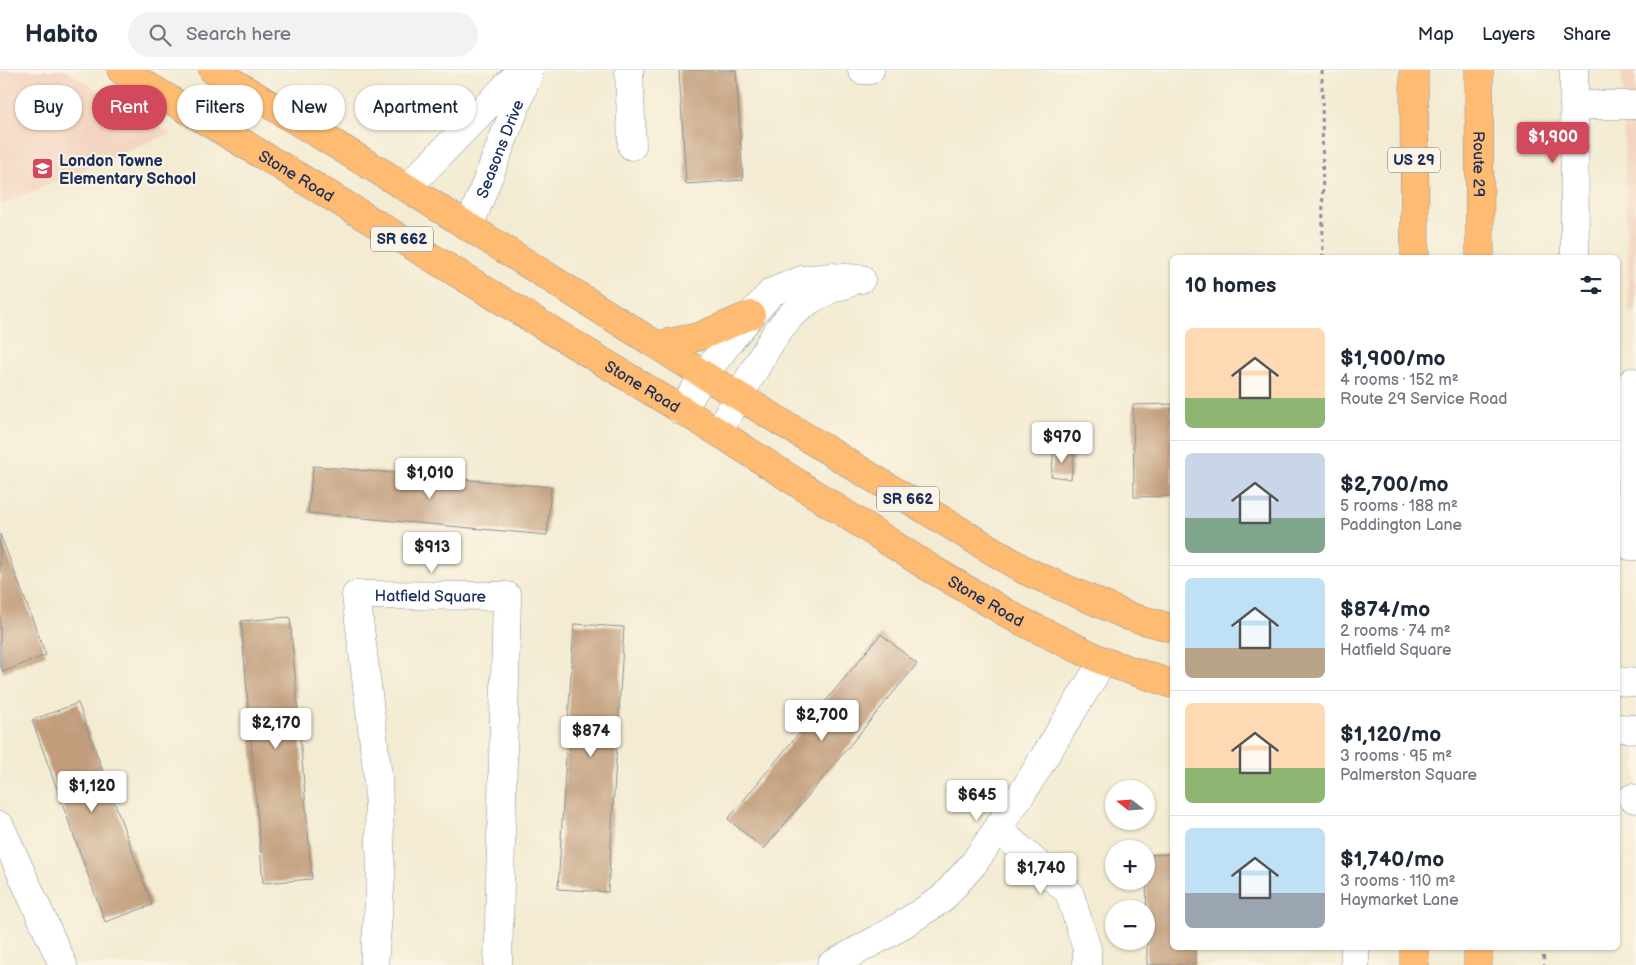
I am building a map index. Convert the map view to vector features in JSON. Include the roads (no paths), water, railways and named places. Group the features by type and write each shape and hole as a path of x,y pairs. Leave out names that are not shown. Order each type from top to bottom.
{"main road":[{"name":"Stone Road","path":"121,70 718,432 925,565 1017,618 1103,661 1170,683"},
{"name":"SR 662","path":"213,70 407,188 704,375 1026,571 1128,616 1170,627"},
{"name":"US 29","path":"1414,70 1415,255"},
{"name":"Route 29","path":"1480,70 1480,255"},
{"path":"657,345 698,337 751,314"},
{"path":"1414,950 1414,965"},
{"path":"1478,950 1478,965"}],"street":[{"name":"Seasons Drive","path":"407,188 522,70"},
{"name":"Seasons Drive","path":"469,228 530,70"},
{"path":"629,70 632,146"},
{"path":"862,70 870,70"},
{"path":"1574,70 1575,255"},
{"path":"1574,105 1636,105"},
{"path":"681,411 704,375 751,314 772,292 802,280 831,277 860,279 833,288 791,315 776,333 762,355 718,432"},
{"path":"1629,379 1630,546 1636,546"},
{"name":"Hatfield Square","path":"374,965 381,877 378,777 356,595 507,596 498,965"},
{"path":"832,965 891,932 942,898 974,863 1053,744 1103,661"},
{"path":"1620,681 1636,683"},
{"path":"1620,728 1636,729"},
{"path":"0,826 63,965"},
{"path":"998,829 1069,892 1087,949 1087,965"},
{"path":"1355,950 1355,965"}],"place":[{"name":"London Towne Elementary School","path":"43,169"}]}
